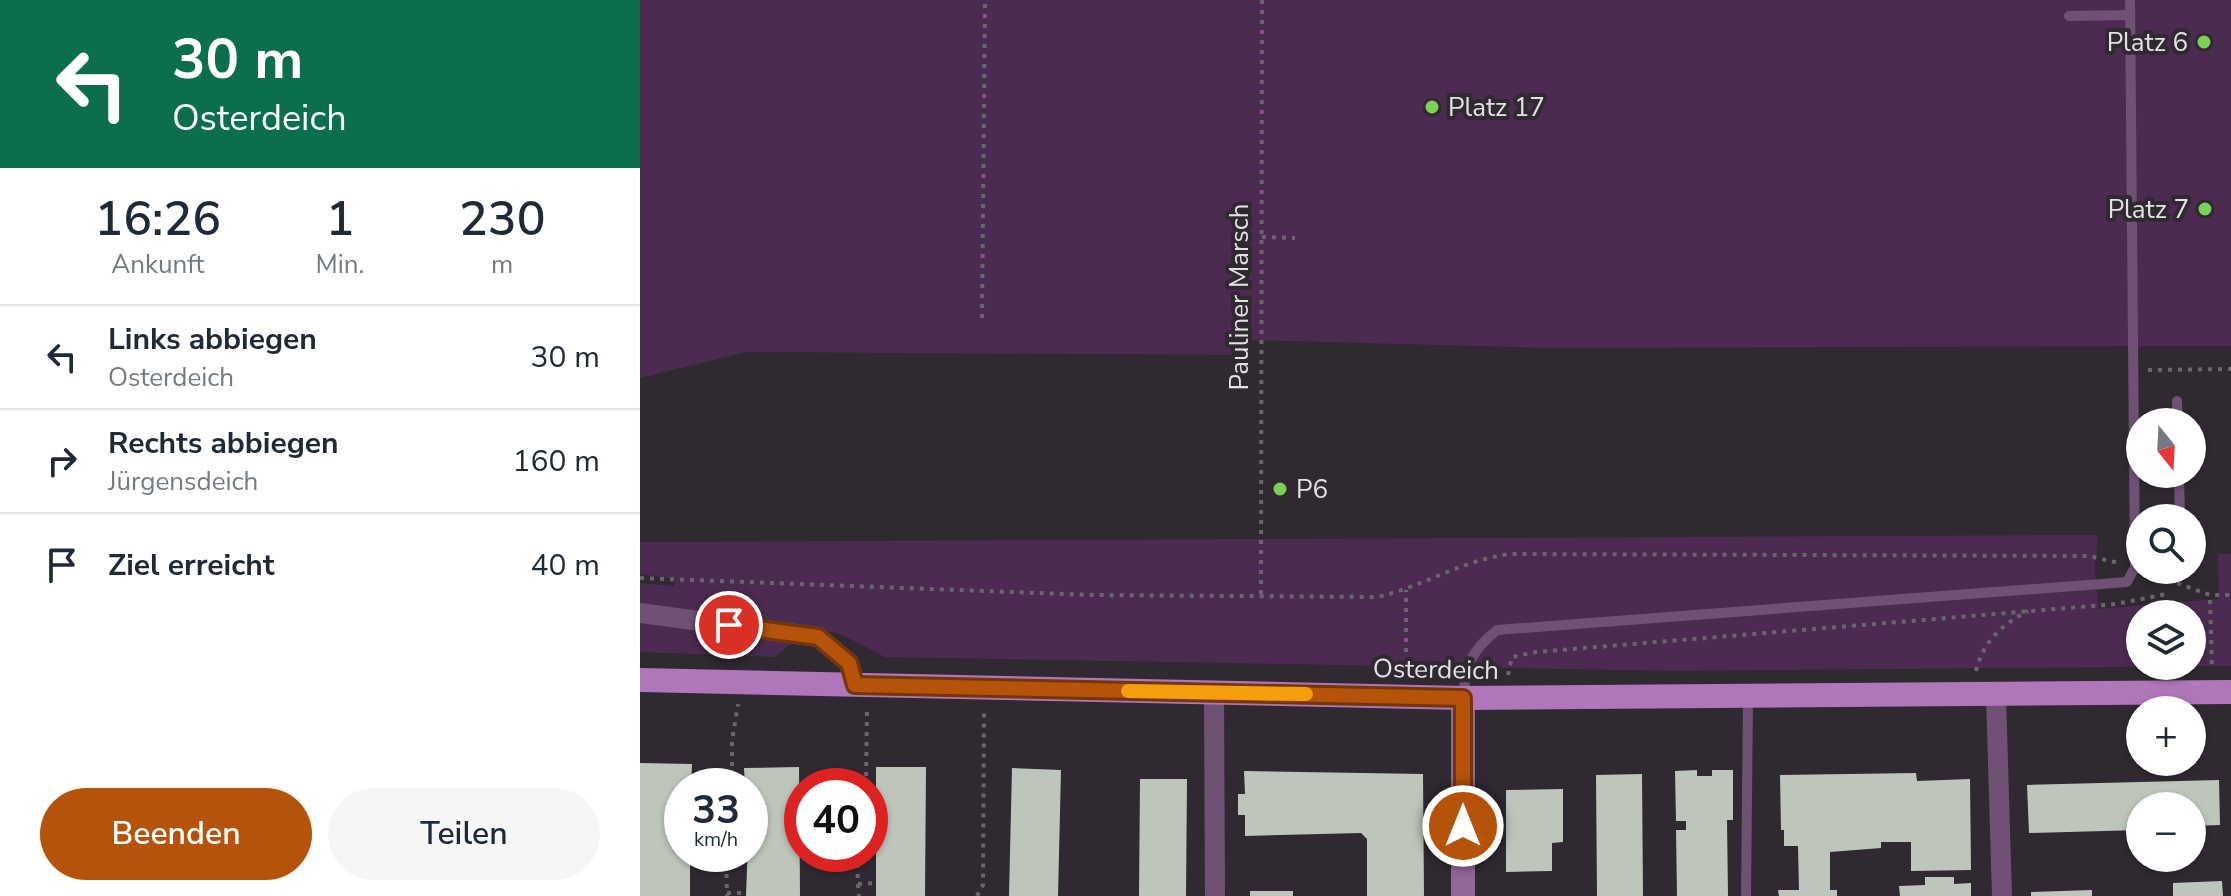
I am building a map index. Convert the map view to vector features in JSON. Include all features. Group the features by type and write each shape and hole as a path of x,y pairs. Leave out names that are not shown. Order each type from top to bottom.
{"main road":[{"name":"Osterdeich","path":"640,680 1463,698 2231,692"}],"street":[{"path":"640,613 818,637 849,663 862,685"},
{"path":"1214,692 1215,896"},
{"path":"1996,696 2002,896"},
{"path":"1463,698 1463,896"}],"lane":[{"path":"2130,0 2137,504"},
{"path":"2069,16 2130,15"},
{"path":"2177,401 2177,408"},
{"path":"1463,698 1465,674 1476,646 1497,630 2126,582"},
{"path":"1746,896 1748,698"}],"path":[{"path":"982,318 985,0"},
{"name":"Pauliner Marsch","path":"1261,594 1262,0"},
{"path":"1262,237 1295,238"},
{"path":"2133,370 2231,369"},
{"path":"640,578 1091,595 1377,597 1406,590 1479,558 1511,554 2089,556 2126,566"},
{"path":"1975,672 1980,653 1992,636 2029,610 2089,556"},
{"path":"2180,584 2210,595 2231,595"},
{"path":"1406,590 1406,674"},
{"path":"1508,675 1512,657 1536,652 2116,604 2167,594"},
{"path":"2210,600 2212,670"},
{"path":"732,768 732,741 741,682"},
{"path":"862,685 865,768"},
{"path":"977,896 983,885 984,688"},
{"path":"726,872 727,895 746,893"},
{"path":"858,872 859,896"},
{"path":"858,884 876,883"}],"shaded area":[{"path":"640,0 2231,0 2231,346 1554,348 1248,340 1248,355 745,352 640,378"},
{"path":"2098,535 2095,569 2098,609 2126,607 2126,667 1679,671 885,657 843,635 802,625 640,607 640,583 674,586 675,579 640,574 640,542"},
{"path":"2218,554 2231,554 2231,666 2206,666 2206,600 2219,599"},
{"path":"640,619 792,642 775,657 640,652"}],"building":[{"path":"640,763 692,764 692,768 664,768 664,872 690,872 690,896 640,896"},
{"path":"799,767 784,768 784,872 800,872 800,896 746,896 747,872 768,872 768,768 744,768"},
{"path":"926,767 925,896 876,896 876,872 888,872 888,768 876,768"},
{"path":"1012,768 1061,770 1058,896 1009,896"},
{"path":"1697,770 1697,776 1712,776 1712,770 1733,770 1733,820 1727,820 1728,896 1677,896 1676,830 1686,830 1686,821 1676,821 1675,771"},
{"path":"1244,771 1423,774 1424,896 1367,896 1367,839 1361,833 1245,836 1245,815 1238,815 1238,794 1245,794"},
{"path":"1916,773 1917,781 1970,779 1971,870 1911,871 1911,842 1881,842 1881,848 1830,852 1830,890 1837,890 1837,896 1779,896 1778,890 1799,890 1798,846 1784,846 1784,830 1781,830 1780,775"},
{"path":"1642,774 1643,896 1597,896 1596,775"},
{"path":"1140,779 1187,779 1186,896 1139,896"},
{"path":"2219,780 2220,825 2206,826 2206,792 2126,792 2126,830 2029,833 2027,785"},
{"path":"1563,789 1563,842 1552,843 1552,871 1506,872 1506,790"},
{"path":"1925,877 1954,877 1954,884 1971,883 1971,896 1900,896 1899,886 1925,885"},
{"path":"2222,881 2223,896 2173,896 2173,883"},
{"path":"2092,890 2092,896 2031,896 2031,892"},
{"path":"1250,891 1293,891 1293,896 1250,896"}],"slow traffic":[{"path":"1128,691 1306,694"}],"place":[{"name":"Platz 6","path":"2204,42"},
{"name":"Platz 17","path":"1432,107"},
{"name":"Platz 7","path":"2205,209"},
{"name":"P6","path":"1280,489"}],"route":[{"path":"729,625 818,637 849,663 855,685 1463,698 1463,826"}]}
